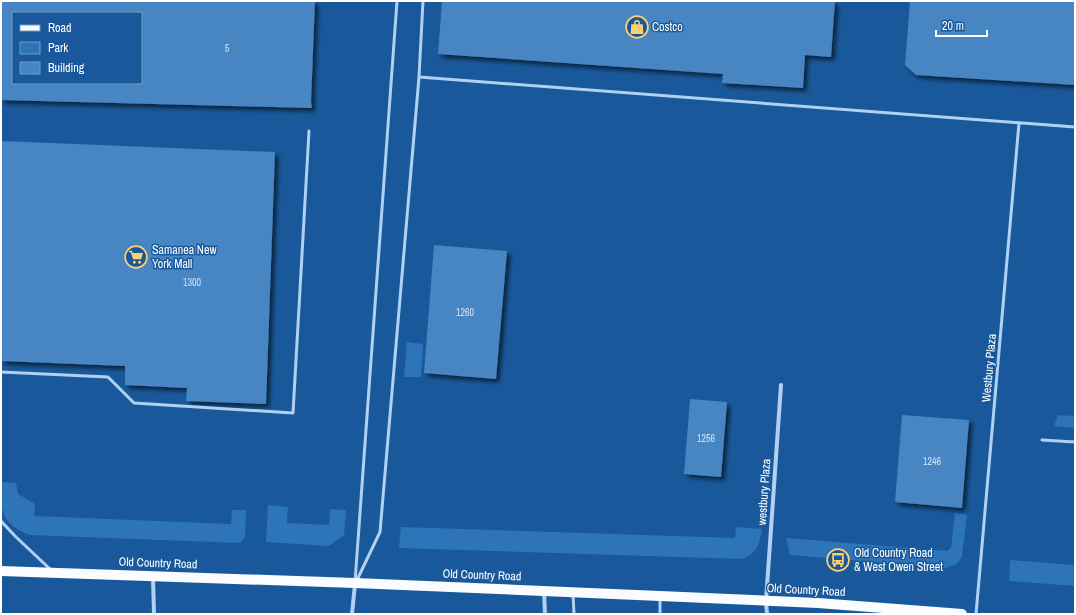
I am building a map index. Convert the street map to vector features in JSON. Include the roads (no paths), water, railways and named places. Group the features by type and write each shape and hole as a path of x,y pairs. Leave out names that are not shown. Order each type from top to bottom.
{"main road":[{"name":"Old Country Road","path":"1,571 573,592 818,603 962,614"}],"street":[{"name":"westbury Plaza","path":"767,614 766,601 781,385"},
{"path":"152,576 154,614"},
{"path":"352,614 355,583"},
{"path":"544,591 545,614"}],"lane":[{"path":"355,583 397,1"},
{"path":"355,583 380,532 419,77 423,1"},
{"path":"419,77 1075,126"},
{"name":"Westbury Plaza","path":"976,614 1019,123"},
{"path":"1,372 108,377 134,403 293,414 309,131"},
{"path":"1042,440 1075,442"},
{"path":"1,521 54,573"},
{"path":"573,592 574,614"},
{"path":"660,596 660,614"}],"place":[{"name":"Costco","path":"637,27"},
{"name":"Samanea New York Mall","path":"136,257"},
{"name":"Old Country Road & West Owen Street","path":"838,560"}]}
